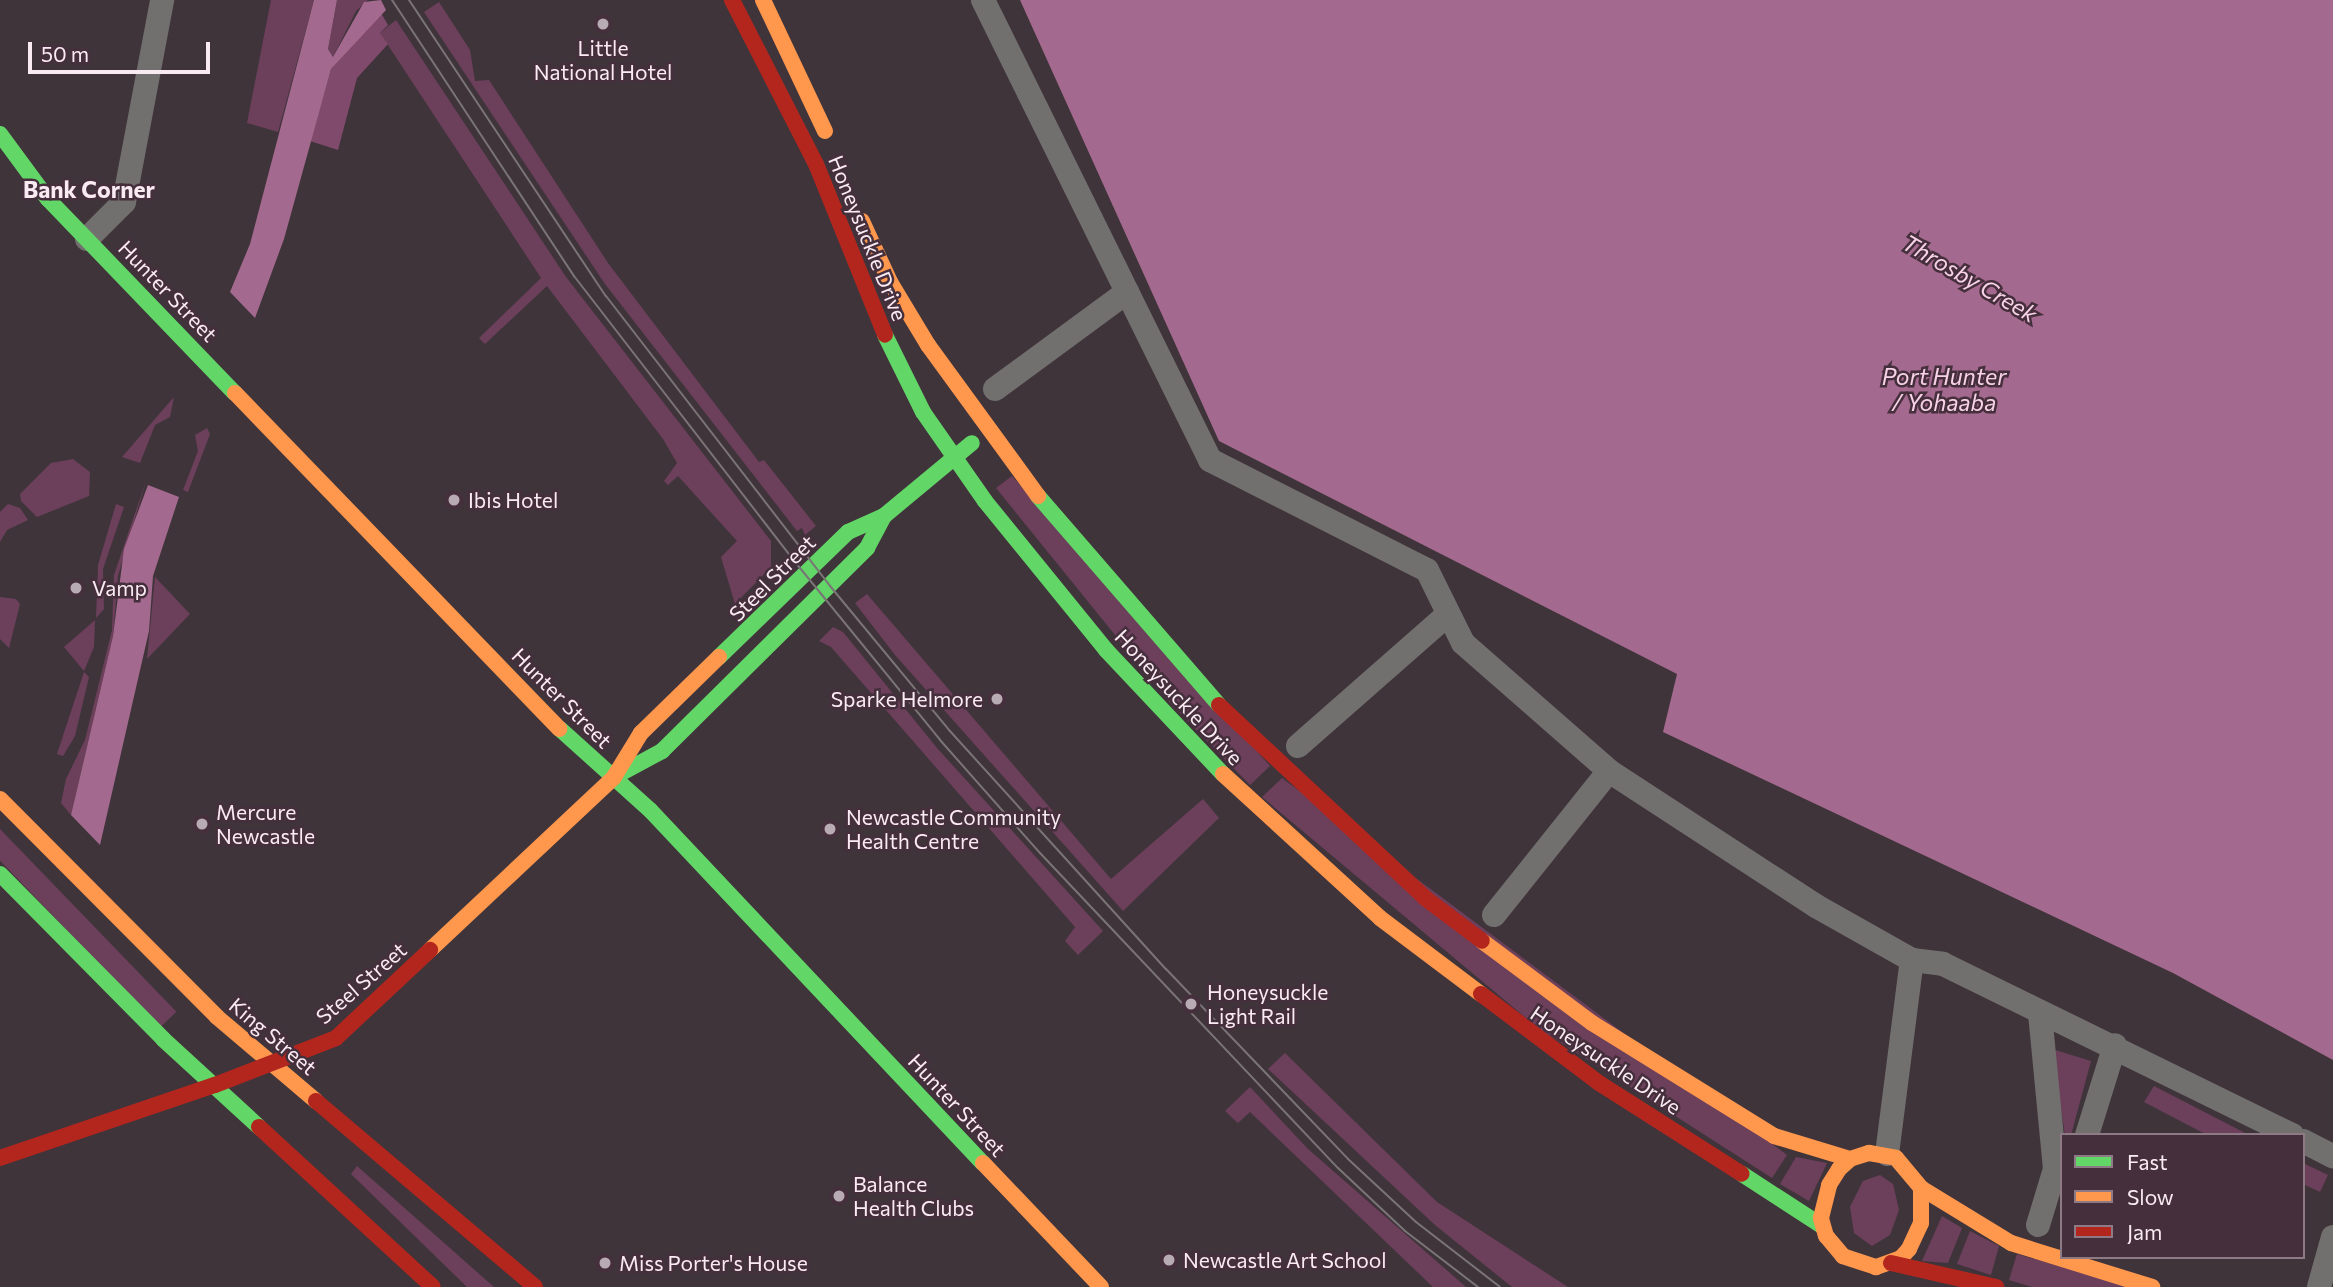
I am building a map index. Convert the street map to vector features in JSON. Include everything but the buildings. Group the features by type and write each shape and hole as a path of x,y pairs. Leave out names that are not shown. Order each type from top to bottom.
{"main road":[{"name":"Honeysuckle Drive","path":"732,0 816,163 897,365 953,457 1106,650 1211,763 1316,863 1514,1023 1822,1226"},
{"name":"Honeysuckle Drive","path":"763,0 830,143"},
{"name":"Hunter Street","path":"0,134 7,162 88,239 578,747 614,777 1101,1287"},
{"name":"Honeysuckle Drive","path":"853,200 890,282 989,430 1058,522 1192,678 1279,766 1425,898 1516,969 1675,1078 1774,1136 1850,1159"},
{"name":"Steel Street","path":"0,1158 215,1085 336,1038 614,777 641,733 848,532 884,516 989,430"},
{"name":"Steel Street","path":"614,777 659,754 867,548 884,516"},
{"name":"King Street","path":"0,799 217,1017 535,1287"},
{"path":"0,874 215,1085 433,1287"},
{"path":"1996,1287 1887,1264 1854,1262 1835,1248 1822,1226 1829,1185 1850,1159 1887,1154 1905,1166 1921,1188 2011,1243 2060,1258"},
{"path":"1877,1287 1887,1264 1901,1258 1916,1236 1923,1209 1921,1188"},
{"path":"1835,1248 1838,1274"},
{"path":"2062,1259 2152,1287"}],"street":[{"path":"88,239 124,202 162,0"},
{"path":"983,0 1210,460 1427,570 1463,643 1609,771 1816,906 1912,960 1943,964 2115,1045 2287,1133"},
{"path":"995,389 1127,292"},
{"path":"1298,746 1448,614"},
{"path":"1494,915 1609,771"},
{"path":"1887,1154 1912,960"},
{"path":"2038,1225 2058,1167 2040,1012"},
{"path":"2088,1133 2115,1045"},
{"path":"2305,1142 2333,1156"},
{"path":"2319,1287 2333,1237"}],"shaded area":[{"path":"271,0 314,0 278,132 247,123"},
{"path":"337,0 368,0 356,11 333,57 328,49"},
{"path":"439,2 470,50 475,81 489,80 608,263 759,462 764,460 816,526 805,535 802,528 797,531 605,284 424,12"},
{"path":"381,13 388,25 380,33 388,44 357,78 338,150 310,141 331,69"},
{"path":"396,20 566,277 771,541 771,567 735,604 721,557 737,541 678,476 668,485 664,481 677,463 663,439 547,286 485,344 479,338 541,278 380,33"},
{"path":"174,397 170,417 155,425 140,463 122,457"},
{"path":"207,428 210,434 188,492 183,490 198,451 195,435"},
{"path":"73,459 90,472 89,496 37,517 21,501 20,494 51,463"},
{"path":"1012,476 1270,766 1250,785 1171,704 996,488"},
{"path":"146,481 118,576 113,636 71,815 61,803 66,779 85,740 112,630 114,575"},
{"path":"8,504 20,508 28,520 7,530 0,542 0,512"},
{"path":"116,504 124,507 103,569 104,609 96,618 98,565"},
{"path":"155,577 190,614 147,659"},
{"path":"867,594 1111,879 1203,799 1219,818 1123,911 895,655 855,603"},
{"path":"0,597 16,599 20,604 9,648 0,639"},
{"path":"95,620 94,647 84,671 64,647"},
{"path":"833,627 843,632 937,748 1103,931 1078,955 1065,941 1075,927 831,647 819,641"},
{"path":"84,672 89,677 75,736 63,756 57,754"},
{"path":"1282,778 1787,1155 1772,1178 1538,1028 1262,797"},
{"path":"0,829 176,1012 161,1027 0,861"},
{"path":"2052,1049 2091,1061 2072,1133 2065,1133"},
{"path":"1285,1053 1437,1202 1568,1287 1512,1287 1435,1225 1268,1069"},
{"path":"2154,1086 2245,1133 2203,1133 2144,1102"},
{"path":"1250,1087 1308,1149 1466,1287 1433,1287 1250,1112 1238,1123 1225,1111"},
{"path":"1796,1157 1827,1163 1809,1201 1780,1184"},
{"path":"2305,1164 2328,1175 2320,1192 2305,1185"},
{"path":"357,1166 494,1287 467,1287 351,1174"},
{"path":"1880,1175 1893,1184 1899,1210 1890,1235 1872,1246 1854,1233 1850,1207 1863,1181"},
{"path":"1942,1216 1962,1228 1948,1263 1922,1261"},
{"path":"1970,1231 1999,1246 1991,1275 1957,1264"},
{"path":"2017,1254 2132,1287 2032,1287 2009,1280"}],"water":[{"path":"314,0 337,0 328,49 333,57 364,2 381,0 386,10 331,69 284,239 255,318 230,292 250,244"},
{"name":"Port Hunter / Yohaaba","path":"1020,0 2333,0 2333,1060 2173,973 1663,732 1677,674 1219,441"},
{"path":"148,485 179,497 153,576 149,631 100,845 71,815 113,636 124,549"}],"tram line":[{"path":"392,0 574,276 791,557 940,740 1040,853 1338,1168 1405,1231 1478,1287"},
{"path":"409,0 606,296 830,586 949,730 1166,969 1348,1159 1416,1222 1500,1287"}],"traffic: fast":[{"path":"0,134 48,199 235,393"},
{"path":"885,335 923,412 985,501 1106,650 1223,774"},
{"path":"614,777 662,751 867,548 884,516 972,443"},
{"path":"1038,496 1219,705"},
{"path":"719,657 848,532 884,516"},
{"path":"560,729 650,810 983,1163"},
{"path":"0,874 163,1039 259,1127"},
{"path":"1742,1174 1822,1226"}],"traffic: slow":[{"path":"763,0 825,131"},
{"path":"862,221 890,282 928,345 1038,496"},
{"path":"235,393 560,729"},
{"path":"430,950 614,777 641,733 719,657"},
{"path":"1223,774 1380,918 1481,994"},
{"path":"0,799 217,1017 316,1101"},
{"path":"1482,941 1592,1023 1774,1136 1850,1159"},
{"path":"1869,1153 1896,1158 1921,1188 1921,1223 1909,1249 1901,1258 1876,1267 1843,1256 1826,1236 1821,1218 1829,1185 1839,1169 1850,1159 1869,1153"},
{"path":"983,1163 1101,1287"},
{"path":"1921,1188 2011,1243 2060,1258"},
{"path":"2062,1259 2152,1287"}],"traffic: jam":[{"path":"732,0 816,164 885,335"},
{"path":"1219,705 1425,898 1482,941"},
{"path":"0,1158 215,1085 336,1038 430,950"},
{"path":"1481,994 1599,1083 1742,1174"},
{"path":"316,1101 535,1287"},
{"path":"259,1127 433,1287"},
{"path":"1891,1263 1996,1287"}],"place":[{"name":"Little National Hotel","path":"603,24"},
{"name":"Ibis Hotel","path":"454,500"},
{"name":"Vamp","path":"76,588"},
{"name":"Sparke Helmore","path":"997,699"},
{"name":"Mercure Newcastle","path":"202,824"},
{"name":"Newcastle Community Health Centre","path":"830,829"},
{"name":"Honeysuckle Light Rail","path":"1191,1004"},
{"name":"Balance Health Clubs","path":"839,1196"},
{"name":"Newcastle Art School","path":"1169,1260"},
{"name":"Miss Porter's House","path":"605,1263"}],"district":[{"name":"Bank Corner","path":"89,189"}],"water label":[{"name":"Throsby Creek","path":"1970,278"}]}
